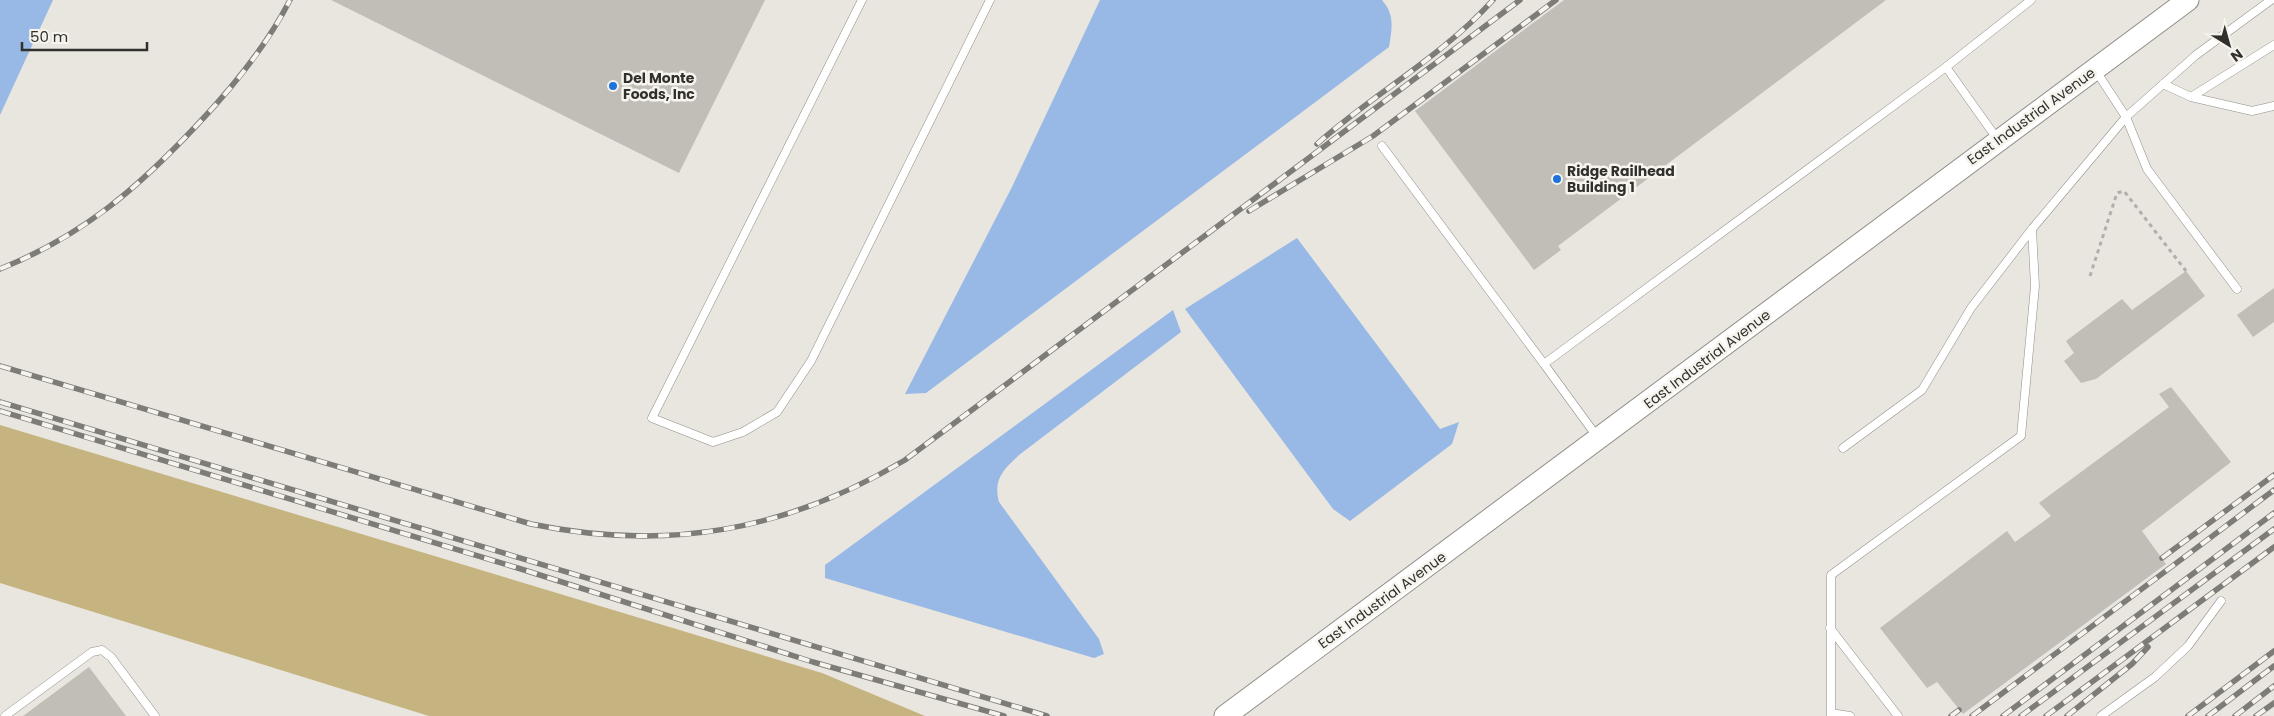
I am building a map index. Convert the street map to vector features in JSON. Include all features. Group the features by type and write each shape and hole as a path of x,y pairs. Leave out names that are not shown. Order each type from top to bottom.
{"street":[{"name":"East Industrial Avenue","path":"1225,716 1600,440 1998,140 2188,0"}],"lane":[{"path":"862,0 652,418 712,442 743,432 777,412 811,361 990,0"},
{"path":"1544,364 1946,67 2031,0"},
{"path":"1844,448 1922,390 1971,308 2032,229 2126,117 2196,55 2271,0"},
{"path":"2191,97 2274,45"},
{"path":"1946,67 1998,140"},
{"path":"2095,69 2126,117 2147,169 2237,289"},
{"path":"2163,84 2191,97 2252,112 2274,106"},
{"path":"1382,146 1600,440"},
{"path":"1850,716 1831,715 1830,574 2021,436 2035,286 2032,229"},
{"path":"2101,716 2155,677 2188,646 2221,601"},
{"path":"1830,628 1898,716"},
{"path":"5,716 92,652 102,650 111,657 155,716"}],"path":[{"path":"2090,276 2116,193 2124,190 2186,271"}],"shaded area":[{"path":"0,425 822,673 925,716 429,716 0,583"}],"water":[{"path":"0,0 53,0 0,115"},
{"path":"1100,0 1382,0 1391,16 1391,34 1389,47 926,393 905,394 1012,187"},
{"path":"1297,238 1440,429 1459,422 1452,444 1350,521 1333,509 1185,309"},
{"path":"1173,310 1181,332 1019,455 1008,465 998,481 997,494 999,502 1099,639 1104,654 1094,658 825,578 825,565"}],"building":[{"name":"Del Monte Foods, Inc","path":"331,0 765,0 679,173"},
{"name":"Ridge Railhead Building 1","path":"1564,0 1886,0 1558,246 1561,250 1534,270 1415,111"},
{"path":"2186,271 2205,296 2096,379 2081,383 2064,361 2074,353 2066,341 2122,299 2132,310"},
{"path":"2274,288 2274,322 2253,337 2237,315"},
{"path":"2171,387 2231,462 2142,531 2166,564 1963,714 1937,682 1927,688 1880,628 2007,531 2015,542 2051,516 2039,503 2169,407 2159,394"},
{"path":"89,667 126,716 23,716"}],"railway":[{"path":"0,269 30,256 83,226 107,209 152,170 197,125 236,81 260,50 290,0"},
{"path":"1317,144 1361,108 1452,40 1493,0"},
{"path":"0,366 531,524 581,532 630,536 678,535 724,529 770,519 815,504 860,484 905,460 1520,0"},
{"path":"1249,211 1373,136 1556,0"},
{"path":"0,402 1047,716"},
{"path":"0,411 521,569 813,662 1004,716"},
{"path":"2162,558 2274,475"},
{"path":"1972,716 2274,490"},
{"path":"2003,716 2274,513"},
{"path":"2021,716 2274,529"},
{"path":"2046,716 2274,547"},
{"path":"2067,716 2132,664 2148,647"},
{"path":"2188,716 2274,651"},
{"path":"2208,716 2274,666"},
{"path":"2235,716 2274,686"},
{"path":"2256,716 2274,703"},
{"path":"1951,716 1959,710"}],"place":[{"name":"Del Monte Foods, Inc","path":"613,86"},
{"name":"Ridge Railhead Building 1","path":"1557,179"}]}
